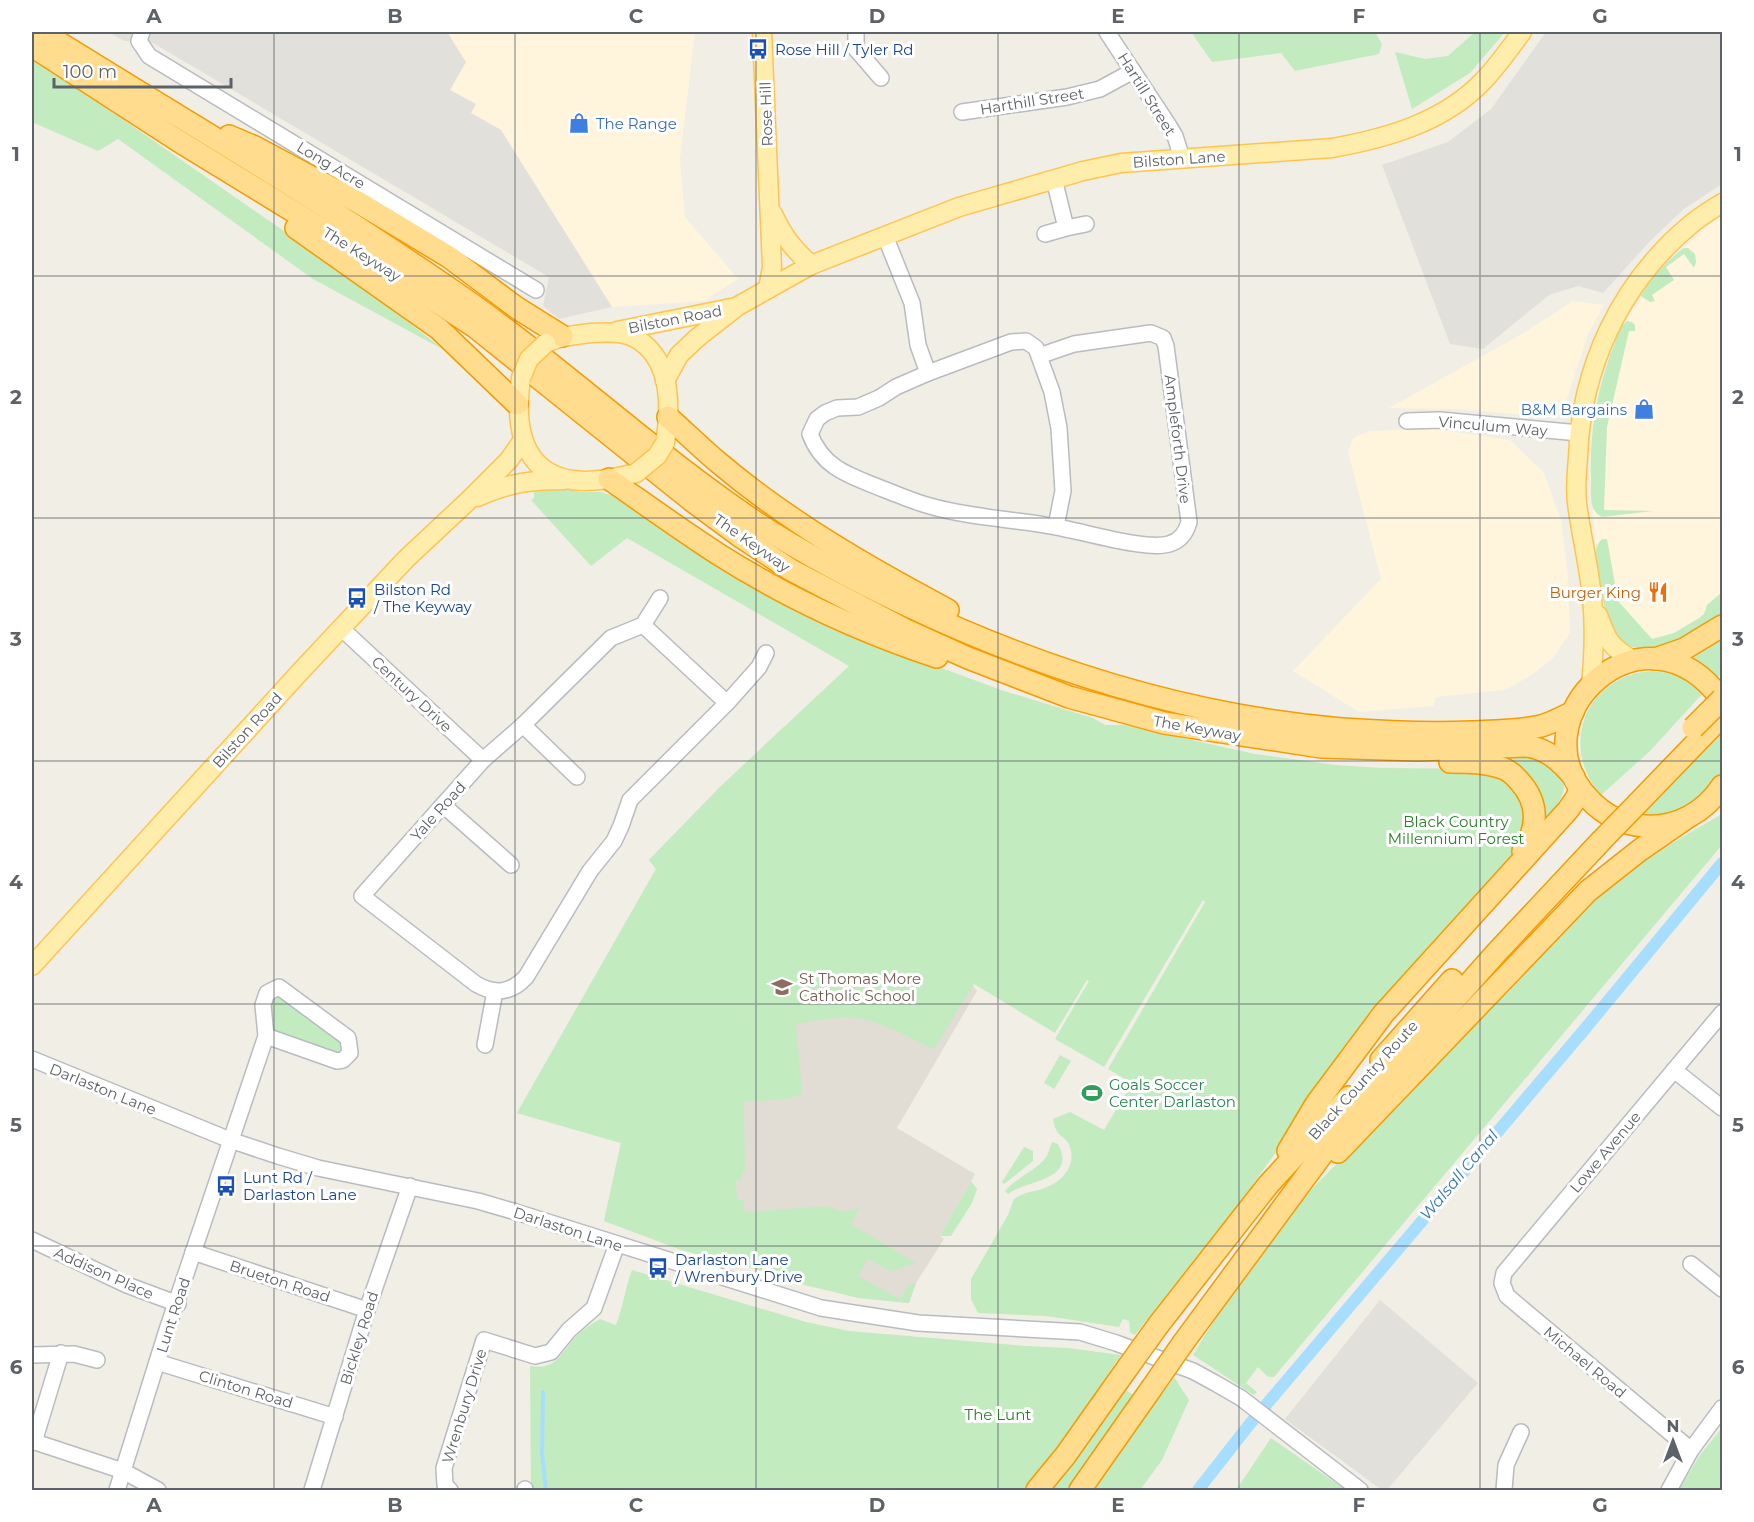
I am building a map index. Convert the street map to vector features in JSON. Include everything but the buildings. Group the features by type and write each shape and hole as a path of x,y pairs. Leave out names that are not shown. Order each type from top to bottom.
{"highway":[{"name":"The Keyway","path":"42,32 425,272 489,315 682,470 757,522 809,555 855,580 970,634 1054,667 1146,695 1250,717 1314,727 1382,732 1449,733 1519,729 1543,725 1573,712"},
{"name":"The Keyway","path":"32,46 177,140 380,264 475,327 691,500 741,537 791,570 916,635 968,658 1070,697 1164,723 1321,747 1418,750 1528,746 1537,748 1558,758 1602,811 1624,822 1660,826 1685,819"},
{"path":"173,113 255,147 356,201 449,257 525,314 554,340"},
{"path":"177,140 257,201 439,329 517,404"},
{"path":"668,417 719,463 771,503 879,574 975,624 1095,680"},
{"path":"609,479 719,555 785,593 884,640 1070,697"},
{"path":"1268,1185 1316,1104 1384,1013 1568,810 1577,797 1577,782 1568,754 1567,740 1573,712 1591,684 1610,670 1684,649 1722,626"},
{"path":"1645,660 1678,664 1697,673 1713,687 1722,699"},
{"name":"Black Country Route","path":"1038,1491 1159,1324 1268,1185 1334,1115 1477,953 1698,733 1722,699"},
{"name":"Black Country Route","path":"1698,733 1722,717"},
{"path":"1321,747 1356,758 1397,762 1473,762 1501,767 1510,772 1527,790 1534,805 1534,827 1528,843 1500,883"},
{"path":"1286,1206 1588,891 1708,804 1722,786"},
{"name":"Black Country Route","path":"1080,1491 1183,1343 1346,1122 1595,838"}],"main road":[{"name":"Rose Hill","path":"762,32 772,267 768,289"},
{"name":"Bilston Lane","path":"811,265 959,207 1054,179 1121,163 1332,148 1365,142 1402,131 1425,122 1466,95 1484,80 1522,32"},
{"name":"Rose Hill","path":"768,197 782,234 794,250 811,265"},
{"path":"1591,684 1595,636 1592,596 1576,500 1581,414 1598,352 1627,296 1659,254 1692,223 1722,203"},
{"name":"Bilston Road","path":"665,381 679,355 697,338 738,306 811,265"},
{"name":"Bilston Road","path":"612,332 738,306"},
{"path":"612,332 639,340 652,353 665,381 669,401 665,443 657,456 636,473 609,479 572,480 555,474 531,458 523,440 517,404 521,378 529,359 554,340 612,332"},
{"name":"Bilston Road","path":"32,966 341,628 406,559 509,460 523,440"},
{"name":"Bilston Road","path":"468,501 513,484 572,480"},
{"path":"1592,596 1610,643 1618,652 1645,660"}],"street":[{"name":"Long Acre","path":"142,32 139,41 149,56 536,290"},
{"path":"856,32 856,49 881,78"},
{"name":"Hartill Street","path":"1107,32 1175,136 1182,158"},
{"name":"Harthill Street","path":"962,112 1067,98 1100,89 1133,71"},
{"path":"1054,179 1066,228"},
{"path":"1045,234 1086,224"},
{"path":"885,236 912,303 918,345 928,373"},
{"name":"Ampleforth Drive","path":"1039,356 1085,342 1151,333 1163,338 1166,346 1189,522 1182,537 1168,544 1148,545 1056,526"},
{"path":"1021,340 1032,343 1039,356 1052,392 1059,428 1063,491 1056,526 984,518 930,506 843,474 815,448 810,434 817,418 837,408 858,408 928,373 1021,340"},
{"name":"Vinculum Way","path":"1407,421 1440,420 1579,433"},
{"path":"660,598 643,625 727,703"},
{"name":"Yale Road","path":"495,992 476,984 362,896 483,760 523,725 611,638 643,625"},
{"name":"Century Drive","path":"341,628 483,760"},
{"path":"485,1045 495,992 518,985 526,977 590,871 614,841 630,800 727,703 759,667 766,653"},
{"path":"523,725 577,777"},
{"path":"443,805 511,865"},
{"path":"279,987 348,1038 350,1053 343,1060 337,1061 266,1036 263,1005 267,993 279,987"},
{"name":"Lowe Avenue","path":"1507,1296 1502,1283 1504,1273 1722,1013"},
{"name":"Lunt Road","path":"117,1491 193,1252 266,1036"},
{"name":"Darlaston Lane","path":"32,1059 230,1140 318,1168 410,1186 507,1209 821,1308 918,1323 1080,1332 1116,1342 1193,1371 1241,1398 1360,1491"},
{"path":"1674,1070 1722,1108"},
{"name":"Bickley Road","path":"312,1491 367,1310 410,1186"},
{"name":"Addison Place","path":"32,1240 127,1285 178,1304"},
{"name":"Wrenbury Drive","path":"450,1491 445,1485 444,1468 484,1340 535,1356 551,1352 569,1330 594,1308 617,1244"},
{"name":"Brueton Road","path":"193,1252 367,1310"},
{"path":"1691,1264 1722,1289"},
{"name":"Michael Road","path":"1507,1296 1692,1450"},
{"path":"32,1355 61,1353 97,1360"},
{"path":"61,1353 33,1442 123,1471 158,1491"},
{"name":"Clinton Road","path":"157,1362 335,1417"},
{"path":"1669,1491 1692,1450 1722,1408"},
{"path":"1504,1491 1506,1465 1521,1432"}],"shaded area":[{"path":"108,32 447,32 466,62 450,90 476,104 471,113 501,130 612,307 559,319 543,306 549,277 153,43 124,41"},
{"path":"447,32 695,32 680,159 685,217 738,279 704,301 612,307 501,130 471,113 475,104 450,90 465,62"},
{"path":"1546,32 1722,32 1722,184 1684,209 1653,238 1603,293 1578,286 1549,295 1483,349 1450,344 1382,165 1448,142 1491,109"},
{"path":"1722,214 1722,609 1665,642 1643,642 1615,626 1601,587 1596,555 1590,476 1595,409 1624,323 1651,282 1681,250"},
{"path":"1573,301 1604,305 1588,334 1563,411 1548,417 1460,409 1389,408 1522,334"},
{"path":"1435,429 1510,440 1544,473 1561,520 1568,577 1570,633 1552,659 1533,674 1505,690 1436,697 1433,706 1359,712 1293,671 1381,579 1348,452 1353,438 1370,431"},
{"name":"St Thomas More Catholic School","path":"785,726 977,991 897,1128 975,1174 940,1236 944,1239 916,1283 909,1303 859,1298 805,1285 722,1258 707,1257 679,1249 604,1221 621,1143 517,1113 656,869 649,860 720,787"},
{"path":"1380,1300 1478,1383 1387,1490 1382,1490 1285,1419"}],"green space":[{"path":"1191,32 1375,32 1382,44 1379,54 1295,71 1281,53 1212,62"},
{"path":"1475,32 1505,32 1470,73 1412,109 1395,52 1425,59 1448,56"},
{"path":"32,60 118,116 356,281 444,350 313,279 118,139 98,151 32,122"},
{"path":"1684,248 1688,248 1695,254 1694,268 1684,254 1666,267 1674,280 1652,295 1655,301 1650,302 1641,296 1660,270"},
{"path":"1627,321 1635,325 1635,331 1629,331 1607,427 1604,510 1653,511 1602,517 1594,509 1591,498 1591,445 1595,411 1608,362 1619,332"},
{"name":"Black Country Millennium Forest","path":"534,489 571,489 620,497 904,654 1001,690 1093,718 1105,725 1124,725 1255,754 1336,765 1381,768 1490,769 1517,786 1529,821 1515,853 1290,1133 1227,1220 1135,1335 1130,1332 1129,1321 1123,1319 1119,1327 1046,1316 978,1313 971,1299 971,1279 1008,1215 1014,1199 1051,1185 1066,1172 1071,1160 1070,1147 1057,1131 1053,1119 1070,1112 1104,1130 1132,1083 1108,1069 1205,902 1203,900 1104,1067 1055,1039 1089,981 1087,980 1055,1033 974,984 934,1049 885,1026 854,1018 825,1019 796,1024 802,1093 791,1098 744,1101 745,1172 742,1174 742,1180 736,1181 737,1200 743,1200 745,1212 829,1206 844,1211 860,1207 851,1224 916,1263 891,1271 868,1259 858,1276 900,1299 910,1283 916,1283 909,1303 859,1298 805,1285 722,1258 707,1257 679,1249 604,1221 621,1143 517,1113 656,869 649,860 720,787 849,666 627,538 591,566 531,500 534,498"},
{"path":"1602,539 1607,539 1618,601 1652,639 1674,633 1699,618 1704,614 1707,605 1722,592 1722,619 1683,639 1661,647 1641,649 1622,641 1611,627 1600,584 1596,551"},
{"path":"1722,633 1722,673 1717,679 1698,666 1673,658"},
{"path":"1651,671 1679,677 1704,692 1649,752 1601,795 1588,776 1582,756 1581,736 1586,716 1595,700 1610,686 1628,676"},
{"path":"1722,733 1722,770 1704,799 1670,816 1638,817"},
{"path":"1537,754 1564,776 1564,791 1555,807 1541,823 1542,810 1483,756"},
{"path":"1722,814 1722,845 1274,1377 1268,1377 1258,1367 1246,1383 1257,1392 1254,1395 1193,1355 1248,1266 1301,1200 1510,990 1586,906 1645,859"},
{"path":"277,993 344,1042 340,1053 272,1030 269,1003"},
{"path":"1060,1055 1071,1061 1054,1089 1044,1083"},
{"path":"1052,1142 1058,1144 1062,1156 1061,1165 1047,1178 1008,1194 1005,1191 1010,1186 1047,1156"},
{"path":"1024,1147 1033,1151 1033,1161 1004,1184 1002,1182"},
{"path":"971,1181 977,1189 972,1203 951,1236 940,1236"},
{"name":"The Lunt","path":"632,1270 806,1322 849,1331 1068,1348 1121,1355 1028,1490 531,1490 530,1366 544,1366 554,1362 580,1333 600,1319 616,1325"},
{"path":"1174,1377 1189,1400 1162,1460 1140,1490 1094,1490"},
{"path":"1123,1388 1136,1397 1073,1490 1048,1490"},
{"path":"1722,1428 1722,1490 1679,1490 1700,1455"},
{"path":"1271,1438 1346,1490 1236,1490"}],"waterway":[{"name":"Walsall Canal","path":"1198,1490 1249,1425 1584,1030 1722,863"},
{"path":"543,1392 542,1453 546,1490"}],"place":[{"name":"Rose Hill / Tyler Rd","path":"758,49"},
{"name":"The Range","path":"579,123"},
{"name":"B&M Bargains","path":"1644,409"},
{"name":"Burger King","path":"1658,592"},
{"name":"Bilston Rd / The Keyway","path":"357,598"},
{"name":"St Thomas More Catholic School","path":"782,987"},
{"name":"Goals Soccer Center Darlaston","path":"1092,1093"},
{"name":"Lunt Rd / Darlaston Lane","path":"226,1186"},
{"name":"Darlaston Lane / Wrenbury Drive","path":"658,1268"}]}
